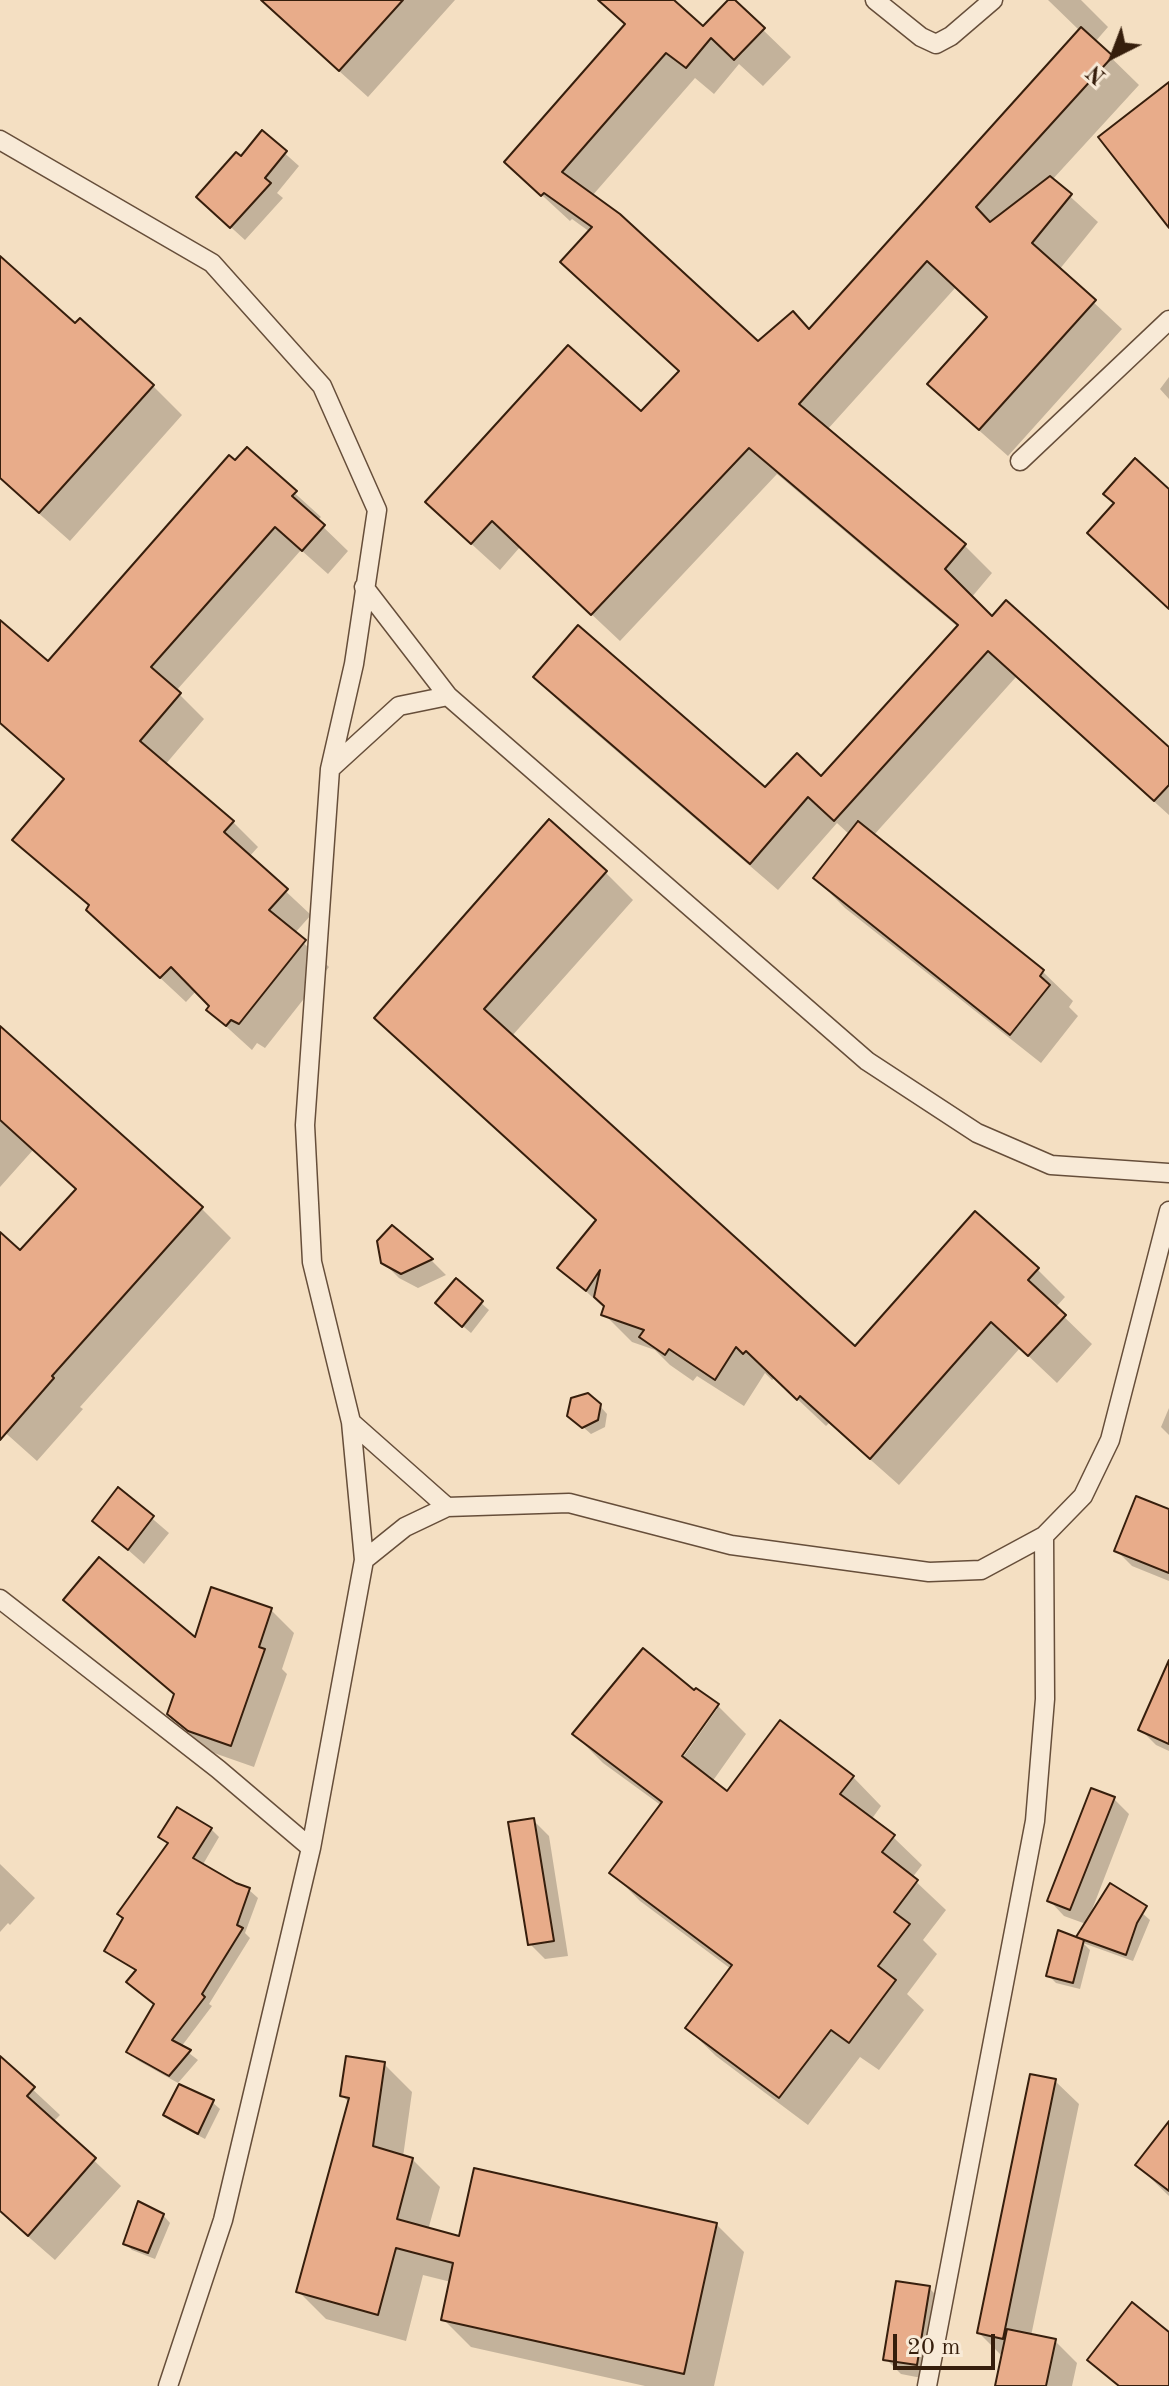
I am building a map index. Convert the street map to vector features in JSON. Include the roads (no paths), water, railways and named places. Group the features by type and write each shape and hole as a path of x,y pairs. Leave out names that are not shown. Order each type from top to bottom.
{"lane":[{"path":"875,0 921,37 936,44 951,36 993,0"},
{"path":"0,140 212,263 322,386 377,510 354,664 330,769 305,1125 312,1262 351,1422 364,1560 311,1848 223,2220 168,2386"},
{"path":"1020,461 1169,320"},
{"path":"364,587 448,696 867,1061 977,1133 1051,1165 1169,1173"},
{"path":"330,769 399,706 448,696"},
{"path":"364,1560 405,1527 447,1507 569,1503 731,1545 929,1572 981,1570 1044,1536 1083,1496 1110,1440 1169,1211"},
{"path":"351,1422 447,1507"},
{"path":"927,2386 1035,1821 1045,1699 1044,1536"},
{"path":"0,1599 218,1769 311,1848"}]}
